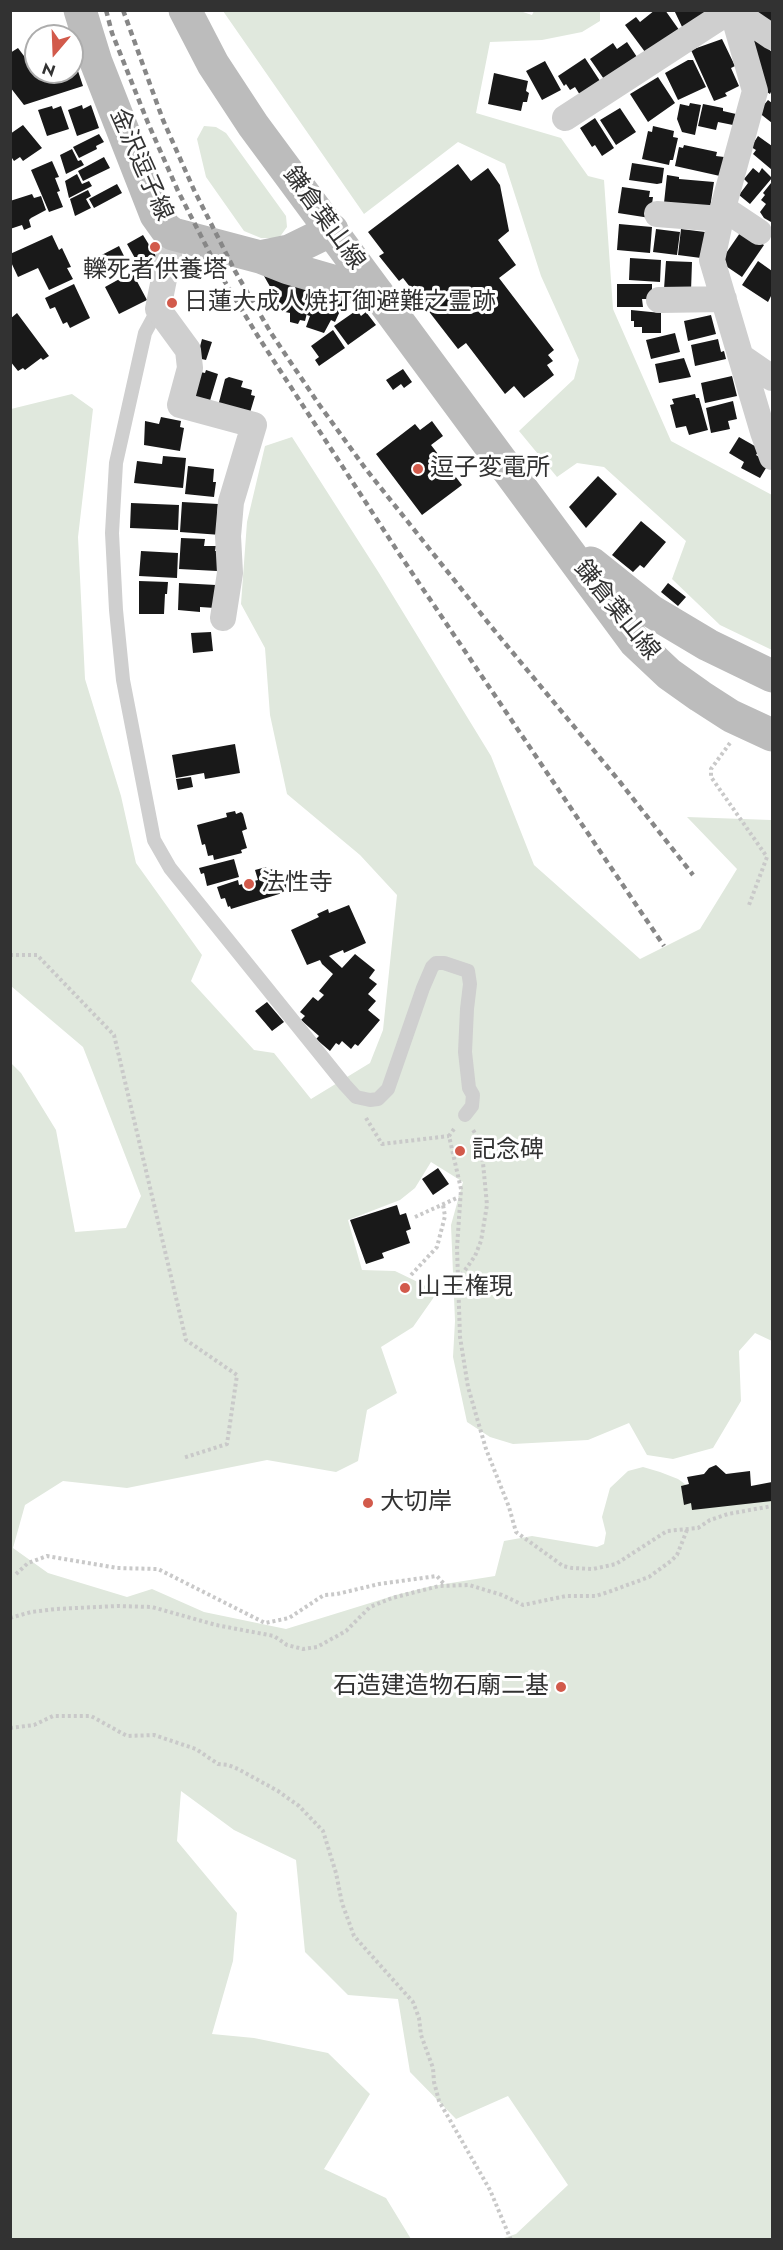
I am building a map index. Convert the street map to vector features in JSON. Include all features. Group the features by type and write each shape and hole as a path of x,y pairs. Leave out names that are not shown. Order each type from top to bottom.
{"main road":[{"name":"金沢逗子線","path":"80,10 96,62 156,215 166,229 173,234 260,257 288,268 378,294"},
{"name":"鎌倉葉山線","path":"185,10 213,64 234,96 635,642 669,674 731,716 772,735"},
{"name":"金沢逗子線","path":"260,257 289,251 332,230"},
{"name":"鎌倉葉山線","path":"557,536 651,611 708,645 772,676"}],"street":[{"path":"733,15 747,20 772,37"},
{"path":"565,118 733,15"},
{"path":"733,15 754,91 712,260 772,457"},
{"path":"657,214 722,213 759,232"},
{"path":"173,234 158,309 188,350 190,368 180,405 254,425 231,502 228,536 230,573 223,618"},
{"path":"659,300 724,299"},
{"path":"742,358 772,378"}],"lane":[{"path":"158,309 145,333 116,464 112,533 123,680 154,840 170,868 356,1097 378,1099 388,1089 432,967 436,963 444,963 468,970 465,1052 469,1088 473,1095 472,1106 465,1115"}],"path":[{"path":"731,716 728,726 734,738 711,769 711,777 767,857 749,905"},
{"path":"10,955 37,955 114,1035 186,1340 237,1375 227,1444 183,1458"},
{"path":"356,1097 382,1144 449,1136 465,1115 478,1138 488,1205 481,1241 475,1256 458,1280"},
{"path":"449,1136 461,1189 457,1248 460,1337 468,1387 486,1449 509,1507 516,1532 563,1566 572,1569 593,1569 616,1564 668,1531 698,1528 710,1520 728,1514 772,1506"},
{"path":"415,1217 459,1196"},
{"path":"411,1275 437,1247 445,1216 443,1205"},
{"path":"10,1618 31,1612 56,1610 117,1606 152,1607 216,1625 274,1636 287,1645 303,1649 317,1647 346,1631 370,1607 445,1585 476,1587 523,1605 566,1596 596,1596 649,1577 677,1555 687,1530"},
{"path":"16,1574 28,1563 47,1556 117,1568 158,1569 265,1623 289,1618 324,1595 437,1576 445,1585"},
{"path":"10,1728 34,1725 53,1716 91,1716 127,1736 154,1735 196,1749 218,1764 238,1768 278,1791 298,1806 323,1831 336,1873 342,1903 354,1936 413,2002 419,2018 421,2035 433,2068 439,2101 490,2190 511,2240"}],"shaded area":[{"path":"517,10 532,15 534,11 600,11 600,21 582,32 542,40 490,42 476,113 561,138 588,176 604,180 613,309 671,441 772,495 772,650 720,625 672,579 686,541 604,467 577,463 557,477 519,431 574,379 579,360 541,276 505,164 458,142 364,214 223,11"},
{"path":"204,126 216,127 226,133 286,216 287,227 279,238 261,238 244,231 206,177 197,139"},
{"path":"72,394 93,409 78,537 85,679 121,796 136,863 202,955 191,981 254,1050 274,1053 311,1099 370,1063 383,1030 397,895 360,855 287,794 270,715 265,648 241,604 247,522 265,446 292,437 379,573 491,756 534,865 640,959 700,929 737,869 687,817 771,820 772,822 772,1341 755,1333 739,1351 741,1401 713,1448 673,1459 647,1455 629,1423 588,1440 513,1444 490,1437 467,1422 453,1357 455,1321 451,1225 463,1182 431,1162 415,1188 400,1200 348,1220 362,1270 395,1271 424,1285 434,1297 413,1327 381,1347 397,1393 367,1410 358,1461 336,1472 267,1460 127,1488 63,1481 25,1505 13,1548 48,1573 127,1597 152,1589 204,1612 286,1629 396,1595 432,1586 495,1576 504,1541 532,1536 597,1547 604,1544 606,1533 602,1517 610,1488 628,1471 643,1467 660,1472 678,1479 699,1494 723,1503 772,1494 772,2239 501,2239 516,2234 568,2185 508,2096 456,2119 410,2072 398,1999 348,1995 305,1952 296,1860 234,1830 181,1791 177,1841 237,1913 233,1961 212,2034 254,2038 328,2053 370,2094 324,2169 386,2198 411,2239 11,2239 10,1062 21,1073 56,1130 75,1232 126,1228 141,1196 83,1047 11,986 11,409"}],"building":[{"path":"655,10 665,10 682,34 648,56 625,25 636,17 640,22"},
{"path":"674,10 713,10 684,31"},
{"path":"756,10 772,10 772,24 755,13"},
{"path":"750,36 765,43 772,52 772,90 770,94 759,87"},
{"path":"722,39 735,66 731,68 739,86 725,93 727,96 714,101 691,50"},
{"path":"627,42 639,60 606,82 590,59 613,43 617,49"},
{"path":"18,48 24,56 24,84 82,84 83,86 24,105 10,87 10,53"},
{"path":"585,58 602,84 580,95 575,87 570,90 566,84 564,86 558,76"},
{"path":"688,60 693,60 706,87 678,100 665,73"},
{"path":"545,61 561,90 542,100 526,71"},
{"path":"494,73 528,81 527,102 523,102 521,111 488,104"},
{"path":"658,77 675,103 648,122 630,94"},
{"path":"768,100 772,103 772,123 758,112"},
{"path":"690,103 701,105 695,135 682,132 677,119 680,104 689,106"},
{"path":"703,104 723,108 723,111 736,114 733,125 718,122 716,130 698,126"},
{"path":"82,105 83,109 91,105 99,128 77,136 68,110"},
{"path":"52,106 53,109 61,106 69,129 47,136 38,110"},
{"path":"620,108 636,132 616,145 600,120"},
{"path":"595,118 614,148 602,156 595,145 592,147 580,128"},
{"path":"23,125 42,148 23,161 20,157 14,161 10,155 10,134"},
{"path":"653,126 674,131 673,137 678,138 673,160 670,160 669,165 642,159 648,131 652,132"},
{"path":"99,134 104,142 96,146 97,149 79,158 73,147"},
{"path":"758,136 772,146 772,170 753,154 756,150 751,147"},
{"path":"684,145 717,152 716,156 724,157 720,176 675,166 679,147 683,148"},
{"path":"72,149 78,161 81,160 84,165 66,174 60,155"},
{"path":"104,157 110,168 83,181 78,171"},
{"path":"52,161 59,177 55,178 63,207 49,212 31,170"},
{"path":"632,163 664,168 662,183 629,180"},
{"path":"458,164 471,181 488,168 500,185 509,231 498,240 516,265 499,278 554,350 548,355 553,361 547,365 554,375 524,398 514,386 505,394 466,343 458,349 403,278 399,281 379,256 384,253 368,232"},
{"path":"753,168 759,173 762,168 772,178 750,204 739,195 748,183 744,179"},
{"path":"77,174 82,184 89,181 92,186 69,198 65,181"},
{"path":"667,175 679,177 679,179 714,182 710,208 664,203"},
{"path":"771,183 771,222 760,212 766,204 761,200 765,195 763,193"},
{"path":"117,184 122,193 94,208 89,199"},
{"path":"622,187 650,191 649,197 653,197 650,218 618,213"},
{"path":"88,190 91,196 86,199 91,208 75,216 70,199"},
{"path":"32,194 34,198 41,196 46,210 29,220 31,227 24,230 22,225 10,229 10,201"},
{"path":"619,224 652,227 650,253 617,250"},
{"path":"656,229 680,232 677,255 653,252"},
{"path":"681,229 705,232 701,258 678,255"},
{"path":"742,230 764,245 742,277 720,262"},
{"path":"52,235 59,250 62,248 71,267 67,268 73,279 49,290 38,268 18,277 10,260 10,254"},
{"path":"143,235 156,256 156,269 145,276 127,244"},
{"path":"119,246 128,264 102,276 94,259"},
{"path":"630,258 661,260 660,282 629,280"},
{"path":"666,261 692,262 691,291 664,289"},
{"path":"758,261 772,271 772,294 768,302 742,285"},
{"path":"132,272 147,300 119,314 105,287"},
{"path":"264,276 314,285 305,321 300,320 298,324 290,322 290,313 285,312 286,307 281,306"},
{"path":"74,284 90,318 70,328 67,322 63,324 55,307 50,309 45,298"},
{"path":"617,284 652,284 652,299 642,299 643,307 617,307"},
{"path":"317,288 345,300 335,322 331,320 324,333 306,327 310,316 307,315"},
{"path":"357,310 361,316 366,312 376,325 348,345 334,326"},
{"path":"631,310 661,313 661,333 642,333 642,327 634,327 634,321 631,321"},
{"path":"17,313 49,356 43,360 41,358 25,370 23,368 18,371 10,361 10,319"},
{"path":"711,315 716,334 688,341 684,321"},
{"path":"333,330 345,348 319,366 315,360 319,357 311,346"},
{"path":"675,333 680,352 651,359 646,340"},
{"path":"202,339 212,342 206,360 197,358"},
{"path":"718,339 721,352 724,351 726,359 695,366 691,345"},
{"path":"684,358 691,377 659,383 655,364"},
{"path":"403,369 412,382 404,388 401,384 393,390 386,380"},
{"path":"206,370 218,374 209,404 188,397 196,371 205,373"},
{"path":"732,376 737,396 705,403 701,383"},
{"path":"229,377 243,381 241,387 252,390 251,395 255,396 249,416 218,406 225,379"},
{"path":"695,394 696,398 699,398 708,430 689,435 686,426 676,428 670,405 674,404 672,399"},
{"path":"733,401 737,419 728,421 730,429 711,433 706,408"},
{"path":"161,417 181,421 180,427 184,428 180,451 144,445 145,421 159,424"},
{"name":"逗子変電所","path":"432,421 443,436 431,445 462,485 422,515 376,454 415,424 420,430"},
{"path":"739,437 760,449 756,455 769,463 760,478 741,468 744,462 729,453"},
{"path":"163,456 186,458 183,488 134,483 137,461 162,464"},
{"path":"188,466 214,469 213,482 216,482 214,497 185,494"},
{"path":"598,476 617,494 586,528 569,507"},
{"path":"182,502 218,504 217,518 221,535 180,532"},
{"path":"131,503 179,505 178,530 130,528"},
{"path":"641,521 666,542 644,568 640,565 633,572 612,555"},
{"path":"181,538 205,539 204,546 216,546 217,571 179,569"},
{"path":"141,551 178,553 177,578 139,576"},
{"path":"139,581 168,582 164,614 139,614"},
{"path":"179,583 216,585 215,608 200,607 200,612 178,610"},
{"path":"668,583 686,597 678,606 661,592"},
{"path":"211,632 213,651 193,653 191,633"},
{"path":"235,744 240,773 205,779 204,773 176,778 172,755"},
{"path":"191,777 193,787 178,790 176,779"},
{"path":"235,811 236,814 241,812 243,814 247,829 242,831 247,848 241,850 242,853 214,860 213,855 208,856 205,844 202,845 197,825 227,817 226,813"},
{"path":"234,859 239,877 207,886 204,873 201,874 199,868"},
{"path":"266,867 267,871 275,868 277,876 287,873 292,890 231,909 225,898 221,899 217,887 238,880 239,885 258,880 255,870"},
{"path":"349,905 366,943 344,953 343,950 329,956 342,968 355,954 375,970 369,978 377,984 368,994 376,1001 368,1010 380,1020 358,1046 355,1044 351,1049 342,1041 339,1045 336,1043 330,1051 316,1039 319,1036 301,1020 305,1016 300,1012 313,997 318,1001 324,995 319,991 333,974 320,960 307,965 291,930 319,917 317,914 328,909 329,913"},
{"path":"267,1002 284,1022 272,1031 255,1011"},
{"path":"438,1168 449,1184 433,1195 422,1179"},
{"path":"397,1205 400,1215 406,1213 411,1229 406,1231 410,1243 382,1253 384,1258 366,1264 350,1220"},
{"path":"716,1465 726,1474 750,1471 751,1486 772,1482 772,1501 692,1510 691,1503 684,1505 681,1486 689,1484 687,1477 704,1474"}],"railway":[{"path":"106,10 112,33 148,123 178,191 222,277 398,552 664,946"},
{"path":"123,10 163,120 194,190 235,271 271,333 365,468 693,875"}],"place":[{"name":"轢死者供養塔","path":"155,247"},
{"name":"日蓮大成人焼打御避難之霊跡","path":"172,303"},
{"name":"逗子変電所","path":"418,469"},
{"name":"法性寺","path":"249,884"},
{"name":"記念碑","path":"460,1151"},
{"name":"山王権現","path":"405,1288"},
{"name":"大切岸","path":"368,1503"},
{"name":"石造建造物石廟二基","path":"561,1687"}]}
